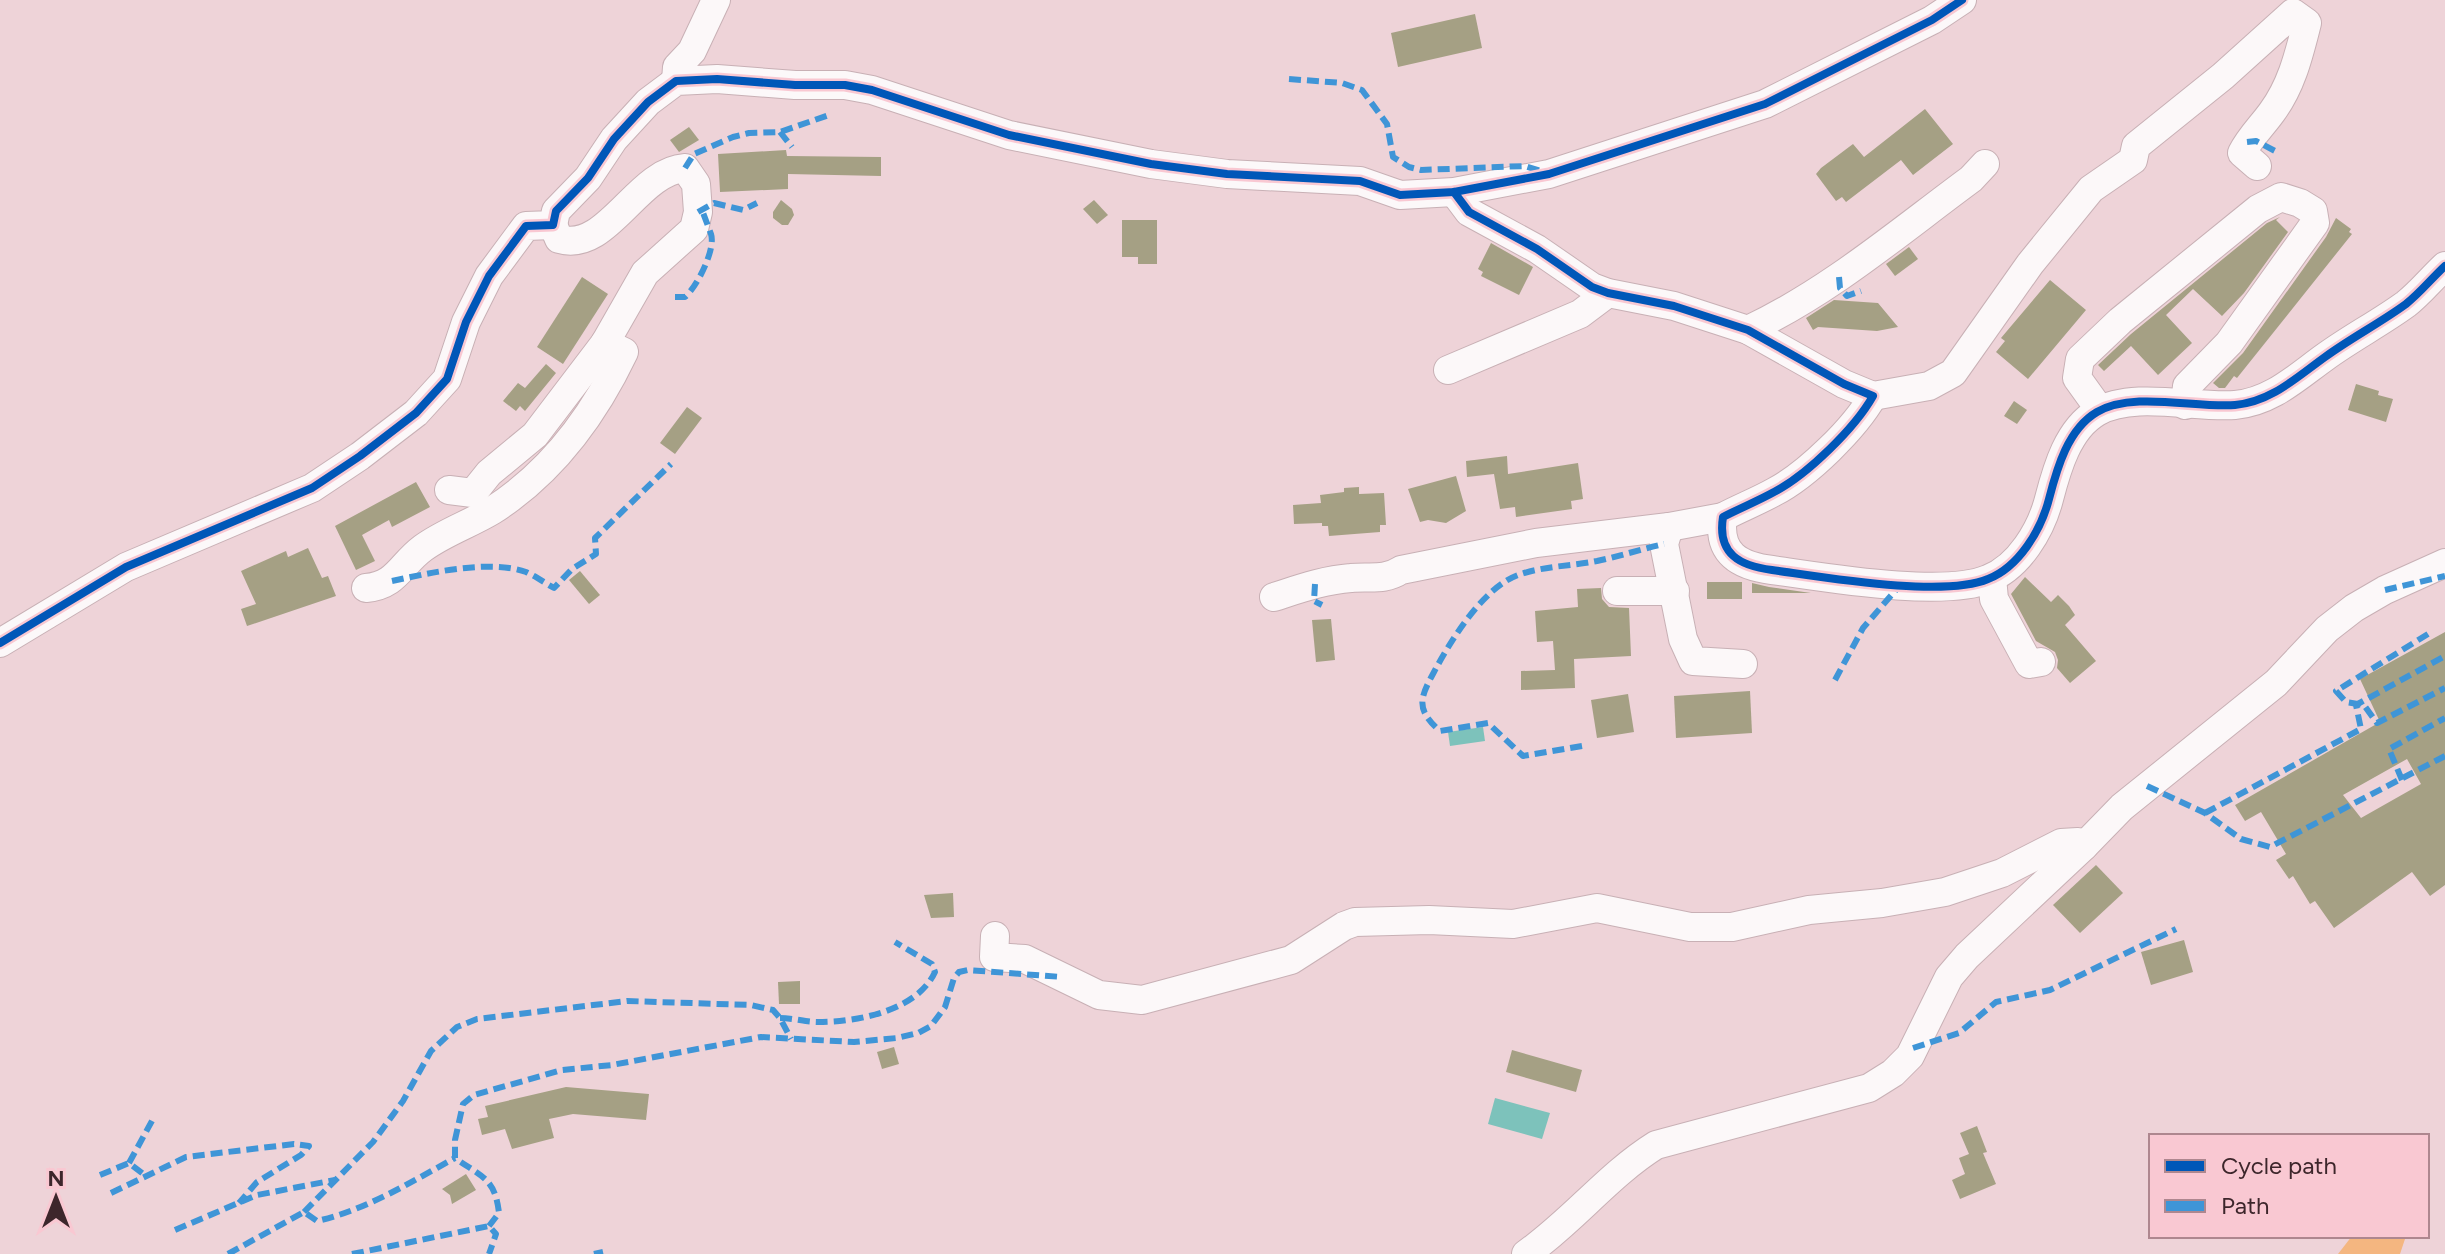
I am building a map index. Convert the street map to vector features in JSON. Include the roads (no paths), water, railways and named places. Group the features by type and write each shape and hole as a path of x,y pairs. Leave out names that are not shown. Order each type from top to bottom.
{"street":[{"path":"676,81 677,67 692,51 716,0"},
{"path":"449,490 473,493 489,473 535,435 605,343 645,273 694,229 698,212 696,184 685,168 670,169 641,191 601,230 570,243 559,239 553,225 556,211 588,178 614,139 648,102 676,81 717,79 845,85 872,90 1009,135 1151,164 1227,174 1360,181 1400,195 1454,192 1549,174 1765,104 1932,20 1962,0"},
{"path":"1454,192 1469,212 1537,249 1592,287 1674,306 1748,330 1844,384 1873,396 1929,386 1953,373 2030,264 2091,189 2133,160 2136,146 2223,76 2293,13 2307,23 2295,69 2274,110 2247,142 2242,153 2257,166"},
{"path":"1748,330 1778,316 1839,277 1971,179 1985,164"},
{"path":"2100,410 2077,378 2080,359 2120,321 2258,209 2281,197 2300,203 2313,211 2315,223 2229,343 2187,386 2185,405"},
{"path":"0,643 126,567 312,488 360,456 416,413 447,379 466,322 489,276 526,226 553,225"},
{"path":"1723,517 1724,541 1735,559 1750,567 1842,579 1969,586 1992,578 2016,559 2034,538 2067,445 2082,422 2100,410 2134,401 2236,405 2263,399 2407,303 2445,266"},
{"path":"1448,370 1580,314 1608,293"},
{"path":"366,588 380,587 392,581 423,548 498,506 553,461 605,392 624,352 605,343"},
{"path":"1274,597 1315,584 1350,578 1388,578 1401,570 1536,543 1669,527 1723,517 1777,491 1809,466 1844,435 1865,411 1873,396"},
{"path":"1669,527 1664,544 1683,639 1693,661 1743,664"},
{"path":"1526,1254 1545,1241 1634,1159 1656,1145 1869,1088 1893,1073 1910,1056 1949,977 1998,925 2122,807 2276,683 2327,629 2354,608 2445,563"},
{"path":"1992,578 1994,599 2029,664 2041,662"},
{"path":"1617,591 1675,591"},
{"path":"995,936 994,957 1011,956 1032,962 1099,995 1142,1000 1291,960 1355,922 1429,920 1513,924 1597,908 1690,927 1732,927 1809,910 1882,903 1945,892 2002,873 2061,843 2078,842 2084,846"}],"water":[{"path":"1483,727 1485,741 1450,746 1448,732"},
{"path":"1495,1098 1550,1113 1542,1139 1488,1124"}]}
